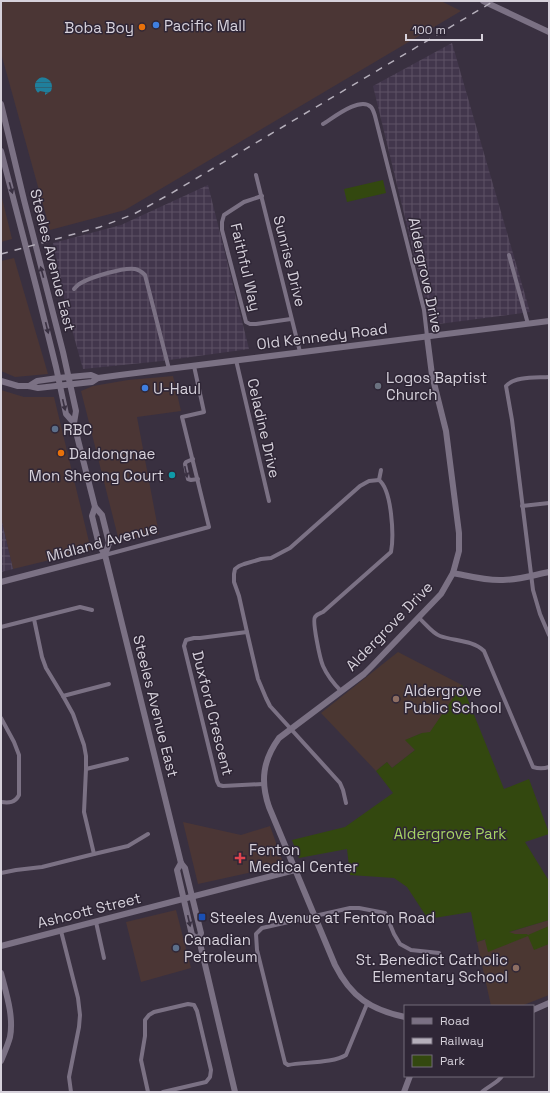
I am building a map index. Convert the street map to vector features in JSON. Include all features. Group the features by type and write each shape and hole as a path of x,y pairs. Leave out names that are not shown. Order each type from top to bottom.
{"street":[{"path":"483,1 549,32"},
{"name":"Steeles Avenue East","path":"1,104 69,377 76,411 74,423 95,507 102,515 109,543 105,555"},
{"name":"Aldergrove Drive","path":"323,124 356,105 366,105 371,107 375,116 424,310 432,375 446,431 459,534 459,551 453,573 441,594 372,666 364,674 279,738 267,758 263,784 269,807 335,966 341,976 351,989 368,1004 389,1014 404,1017"},
{"name":"Steeles Avenue East","path":"1,151 37,290 66,414 74,423"},
{"name":"Sunrise Drive","path":"256,175 300,352"},
{"name":"Faithful Way","path":"262,196 244,202 224,215 222,230 246,322 256,324 291,319"},
{"path":"509,255 528,324"},
{"path":"74,290 80,283 120,270 135,269 141,271 145,275 169,369"},
{"name":"Old Kennedy Road","path":"1,381 18,386 38,388 60,386 92,382 98,378 549,321"},
{"name":"Celadine Drive","path":"236,360 269,501"},
{"path":"193,459 185,464 188,479 191,480 198,479 193,459 182,417 204,412 194,366"},
{"name":"Old Kennedy Road","path":"29,386 37,381 58,378 91,375 98,378"},
{"path":"549,377 514,380 506,386 512,420 534,596 549,635"},
{"path":"379,480 381,470"},
{"name":"Midland Avenue","path":"1,582 209,527 198,479"},
{"path":"346,803 340,783 292,728 270,706 266,698 258,679 239,596 234,582 234,574 235,569 239,566 271,558 290,548 360,486 369,481 379,480"},
{"path":"341,691 323,666 314,627 314,618 316,615 323,612 391,552 391,513 385,486 379,480"},
{"path":"522,506 549,503"},
{"name":"Steeles Avenue East","path":"95,507 92,516 99,546 105,555 181,863 186,868 201,933 199,939 235,1092"},
{"path":"453,573 502,580 549,572"},
{"path":"1,627 80,607 92,610"},
{"path":"418,618 439,636 474,645 480,647 484,651 533,767 538,769 549,767"},
{"path":"34,619 42,657 46,668 64,696 73,714 84,744 86,756 84,812 94,854"},
{"name":"Duxford Crescent","path":"247,632 194,638 186,640 184,646 216,781 219,785 223,786 263,784"},
{"path":"64,696 109,684"},
{"path":"1,718 19,755 19,794 16,800 12,802 1,802"},
{"path":"86,769 128,759"},
{"path":"1,873 42,867 128,846 148,834"},
{"name":"Steeles Avenue East","path":"181,863 177,870 192,935 199,939"},
{"name":"Ashcott Street","path":"1,946 295,870"},
{"path":"368,1004 346,1055 330,1060 288,1065 285,1063 257,950 256,934 262,928 350,908 359,908 385,913 400,944 411,950 439,953"},
{"path":"96,922 104,958"},
{"path":"61,931 78,998 80,1014 79,1027 69,1077 71,1092"},
{"path":"1,973 8,1002 11,1026 8,1044 1,1061"},
{"path":"534,1010 549,1003"},
{"path":"148,1092 141,1060 145,1036 145,1020 154,1012 188,1004 194,1005 197,1011 211,1070 210,1077 206,1082 163,1092"},
{"path":"404,1092 410,1077"},
{"path":"482,1092 500,1080 502,1077"}],"shaded area":[{"path":"1,1 441,1 461,11 125,210 50,230 1,53"},
{"path":"452,43 530,312 431,325 373,86"},
{"path":"208,185 249,349 162,361 83,369 67,312 53,243 121,225"},
{"path":"1,194 12,239 1,242"},
{"path":"14,258 48,374 15,377 1,371 1,261"},
{"path":"173,376 181,411 137,417 159,534 119,541 81,391 93,386 128,380"},
{"path":"1,390 24,397 54,397 91,550 13,569 1,518"},
{"path":"1,518 13,569 1,572"},
{"name":"Aldergrove Public School","path":"398,652 462,685 430,733 422,733 406,740 415,750 392,768 387,762 376,771 321,713"},
{"path":"183,822 241,835 270,826 284,865 198,884"},
{"path":"176,910 191,968 141,982 126,922"},
{"name":"St. Benedict Catholic Elementary School","path":"549,920 549,995 524,1005 491,1005 477,942"}],"green space":[{"path":"383,180 386,193 347,202 344,189"},
{"name":"Aldergrove Park","path":"462,685 504,789 529,779 549,833 525,842 549,881 549,920 509,932 528,935 549,926 549,944 534,950 528,936 488,952 486,939 477,942 471,912 428,919 407,887 394,878 350,875 347,849 299,858 292,840 345,827 393,793 376,771 387,762 392,768 415,750 405,740 422,733 430,732"}],"water":[{"path":"42,77 49,80 52,84 51,91 45,95 45,92 40,91 38,93 35,86 37,80"}],"railway":[{"path":"1,254 100,227 134,214 494,1"}],"place":[{"name":"Pacific Mall","path":"156,25"},
{"name":"Boba Boy","path":"142,27"},
{"name":"Logos Baptist Church","path":"378,386"},
{"name":"U-Haul","path":"145,388"},
{"name":"RBC","path":"55,429"},
{"name":"Daldongnae","path":"61,453"},
{"name":"Mon Sheong Court","path":"172,475"},
{"name":"Aldergrove Public School","path":"396,699"},
{"name":"Fenton Medical Center","path":"240,858"},
{"name":"Steeles Avenue at Fenton Road","path":"202,917"},
{"name":"Canadian Petroleum","path":"176,948"},
{"name":"St. Benedict Catholic Elementary School","path":"516,968"}]}
